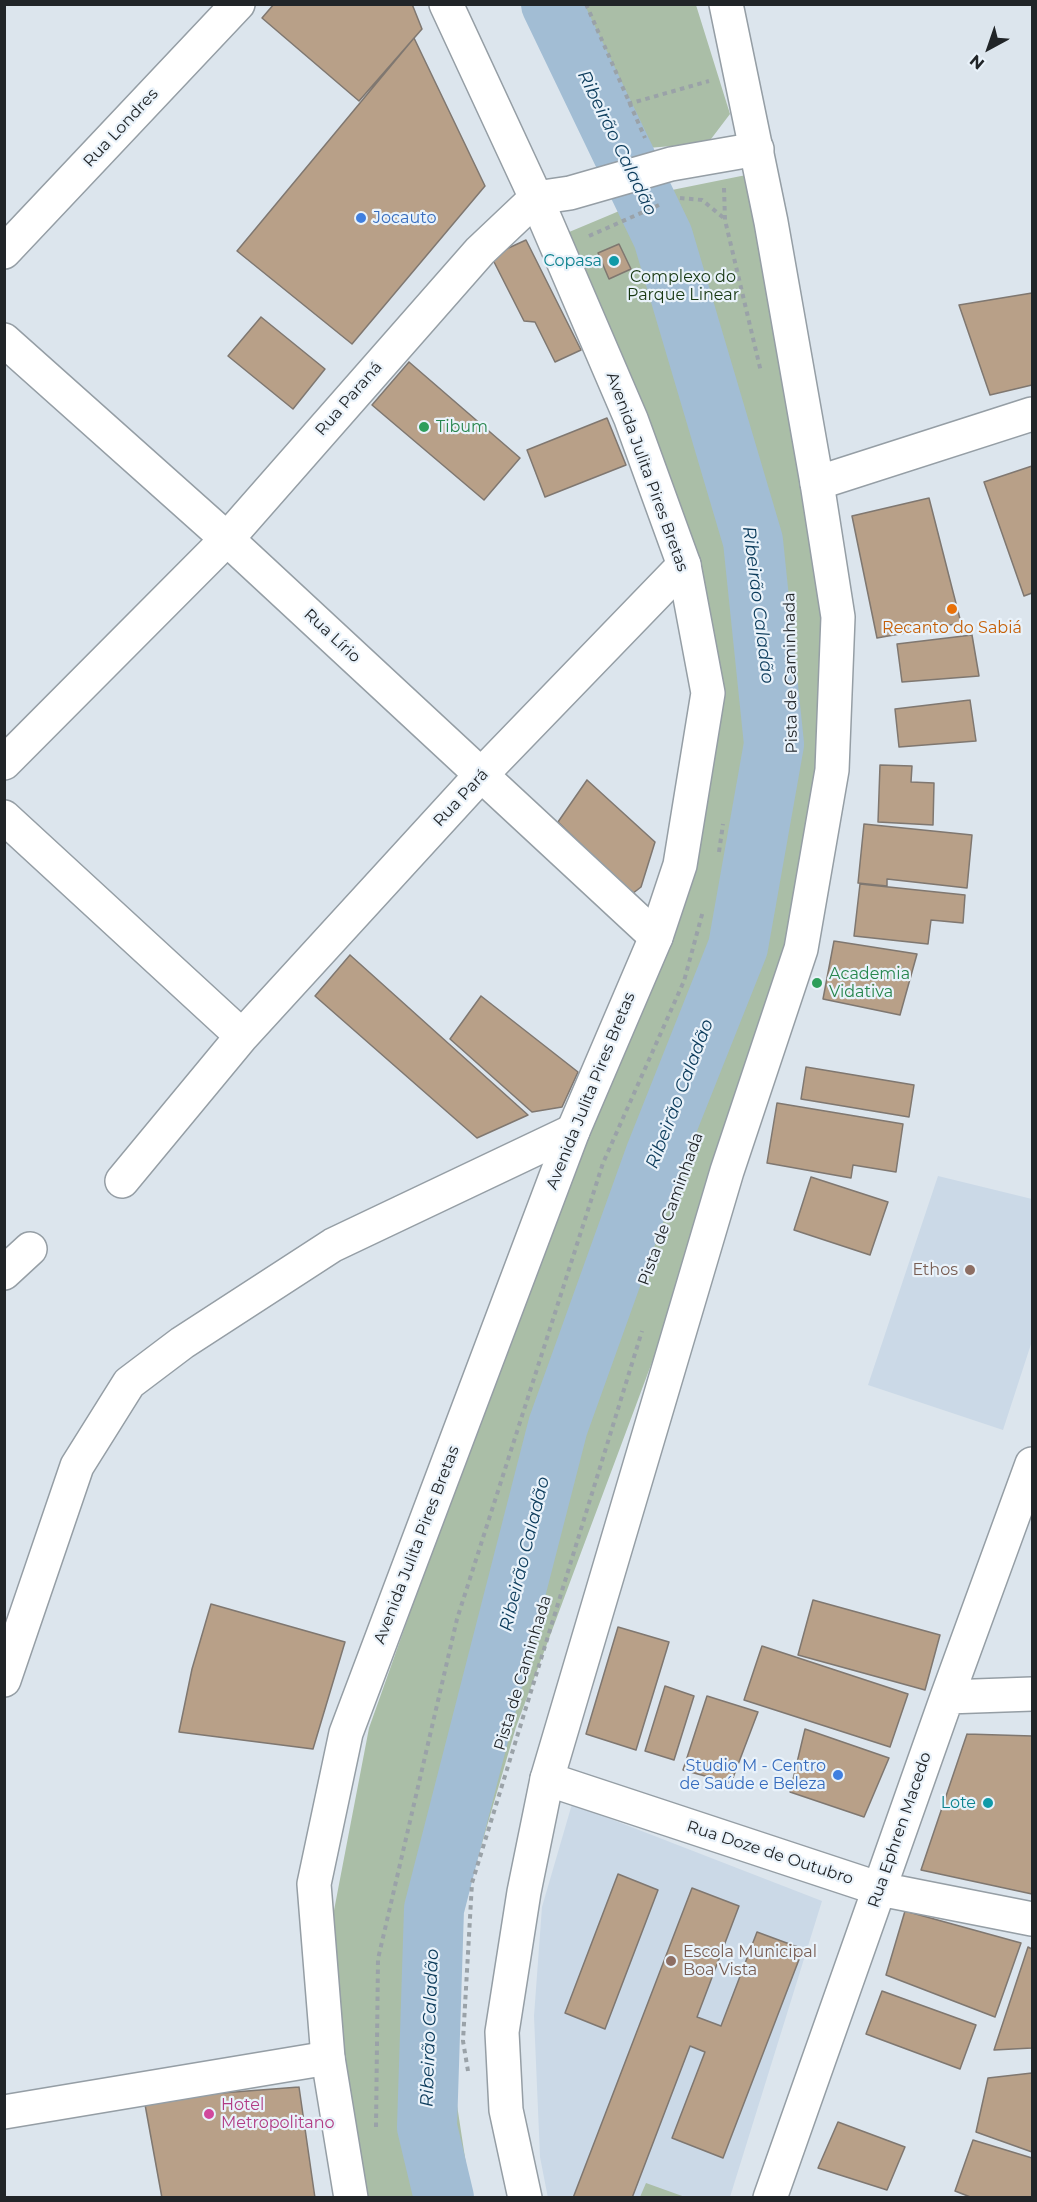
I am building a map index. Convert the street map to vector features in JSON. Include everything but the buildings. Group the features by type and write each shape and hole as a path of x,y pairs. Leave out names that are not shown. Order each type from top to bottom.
{"street":[{"name":"Rua Londres","path":"4,252 238,4"},
{"name":"Avenida Julita Pires Bretas","path":"351,2198 328,2058 314,1884 346,1733 573,1131 656,937 680,865 708,693 684,565 631,419 536,198 446,4"},
{"path":"525,2198 506,2110 502,2032 524,1893 548,1779 727,1171 801,950 832,770 838,617 818,483 757,149 726,4"},
{"path":"536,198 570,193 648,155 722,154 757,149"},
{"name":"Rua Paraná","path":"4,763 227,539 480,251 536,198"},
{"name":"Rua Lírio","path":"4,340 227,539 656,937"},
{"path":"818,483 1032,414"},
{"name":"Rua Pará","path":"122,1181 242,1036 481,775 684,565"},
{"path":"4,818 242,1036"},
{"path":"4,1680 77,1466 129,1383 182,1343 333,1245 573,1131"},
{"path":"4,1273 30,1249"},
{"name":"Rua Ephren Macedo","path":"770,2198 946,1697 1032,1464"},
{"path":"946,1697 1032,1694"},
{"name":"Rua Doze de Outubro","path":"548,1779 880,1889 1032,1919"},
{"path":"4,2112 328,2058"}],"path":[{"path":"586,4 648,155"},
{"path":"628,104 716,79 739,66"},
{"path":"722,154 725,220 762,380"},
{"path":"674,198 702,200 725,220"},
{"path":"606,228 664,202"},
{"name":"Pista de Caminhada","path":"469,2074 463,2041 472,1883 644,1322"}],"shaded area":[{"name":"Ethos","path":"938,1176 1032,1199 1032,1341 1003,1430 868,1385"},
{"name":"Escola Municipal Boa Vista","path":"572,1804 822,1901 730,2197 548,2198 540,2157 534,2016 542,1907"}],"green space":[{"path":"573,5 696,5 730,114 708,143 648,148 619,111"},
{"name":"Complexo do Parque Linear","path":"756,173 834,617 797,947 724,1169 516,1727 478,1857 447,1937 445,2026 471,2197 352,2198 331,1926 369,1728 574,1151 656,962 712,690 562,235 667,191"},
{"path":"646,2183 685,2197 640,2197"}],"waterway":[{"name":"Ribeirão Caladão","path":"444,2198 427,2127 434,1909 558,1426 656,1153 738,947 774,744 753,541 663,237 551,4"}],"place":[{"name":"Jocauto","path":"361,218"},
{"name":"Copasa","path":"614,261"},
{"name":"Tibum","path":"424,427"},
{"name":"Recanto do Sabiá","path":"952,609"},
{"name":"Academia Vidativa","path":"817,983"},
{"name":"Ethos","path":"970,1270"},
{"name":"Studio M - Centro de Saúde e Beleza","path":"838,1775"},
{"name":"Lote","path":"988,1803"},
{"name":"Escola Municipal Boa Vista","path":"671,1961"},
{"name":"Hotel Metropolitano","path":"209,2114"}]}
